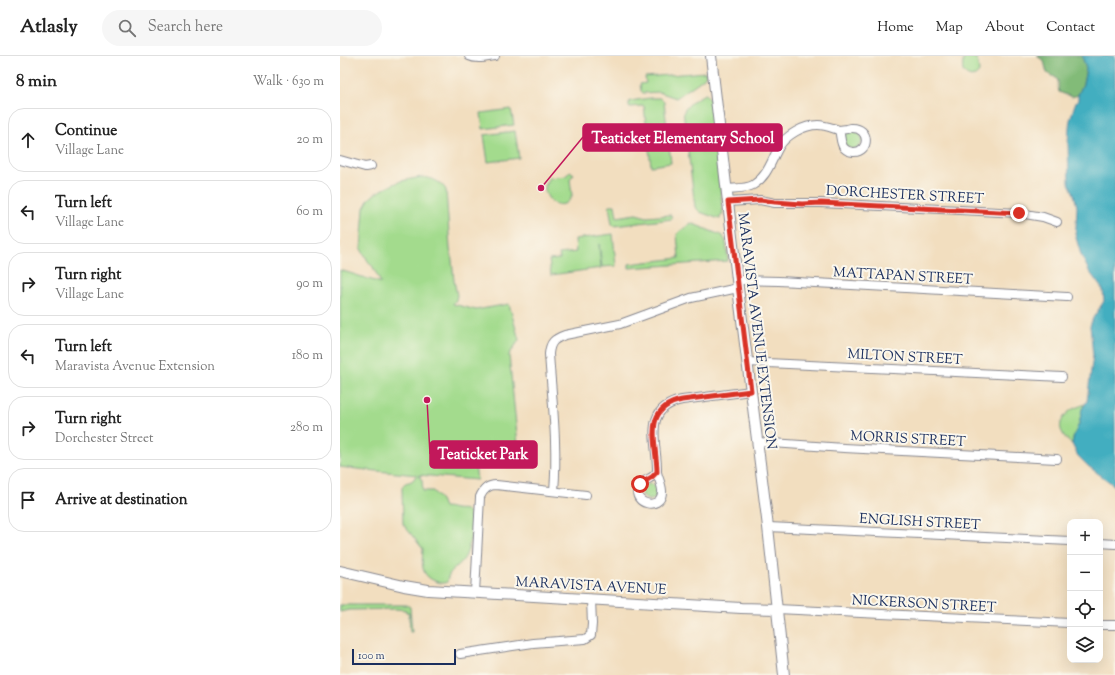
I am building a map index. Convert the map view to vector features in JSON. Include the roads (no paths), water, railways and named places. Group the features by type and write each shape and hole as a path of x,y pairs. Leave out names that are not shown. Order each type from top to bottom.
{"main road":[{"name":"MARAVISTA AVENUE EXTENSION","path":"711,56 777,609"},
{"name":"MARAVISTA AVENUE","path":"340,571 416,589 777,609"},
{"path":"777,609 784,675"}],"street":[{"path":"469,56 472,58 495,56"},
{"path":"726,189 746,188 758,182 768,170 782,143 796,131 818,125 839,130"},
{"path":"340,160 365,167 371,166"},
{"name":"DORCHESTER STREET","path":"728,202 760,200 802,204 821,203 1019,213 1043,217 1057,222"},
{"name":"MATTAPAN STREET","path":"554,491 556,447 548,354 551,343 565,334 620,324 691,298 738,284 779,281 1067,297"},
{"name":"MILTON STREET","path":"747,362 1062,377"},
{"path":"657,472 654,432 656,420 664,408 673,402 682,400 751,391"},
{"name":"MORRIS STREET","path":"758,442 1056,459"},
{"path":"475,593 478,516 481,493 488,487 496,485 586,495"},
{"name":"ENGLISH STREET","path":"768,527 1067,542"},
{"path":"1103,543 1115,544"},
{"path":"460,654 533,643 586,639 591,635 591,599"},
{"name":"NICKERSON STREET","path":"777,609 1067,623"},
{"path":"1103,625 1115,625"}],"water":[{"path":"1082,56 1115,56 1115,486 1088,466 1078,456 1072,444 1079,424 1082,409 1087,401 1093,355 1090,326 1093,318 1104,301 1103,290 1089,271 1081,255 1075,234 1077,207 1074,194 1069,183 1069,127 1075,104 1078,100 1078,95 1083,84 1086,69"}],"place":[{"name":"Teaticket Elementary School","path":"541,188"},
{"name":"Teaticket Park","path":"427,400"}]}
